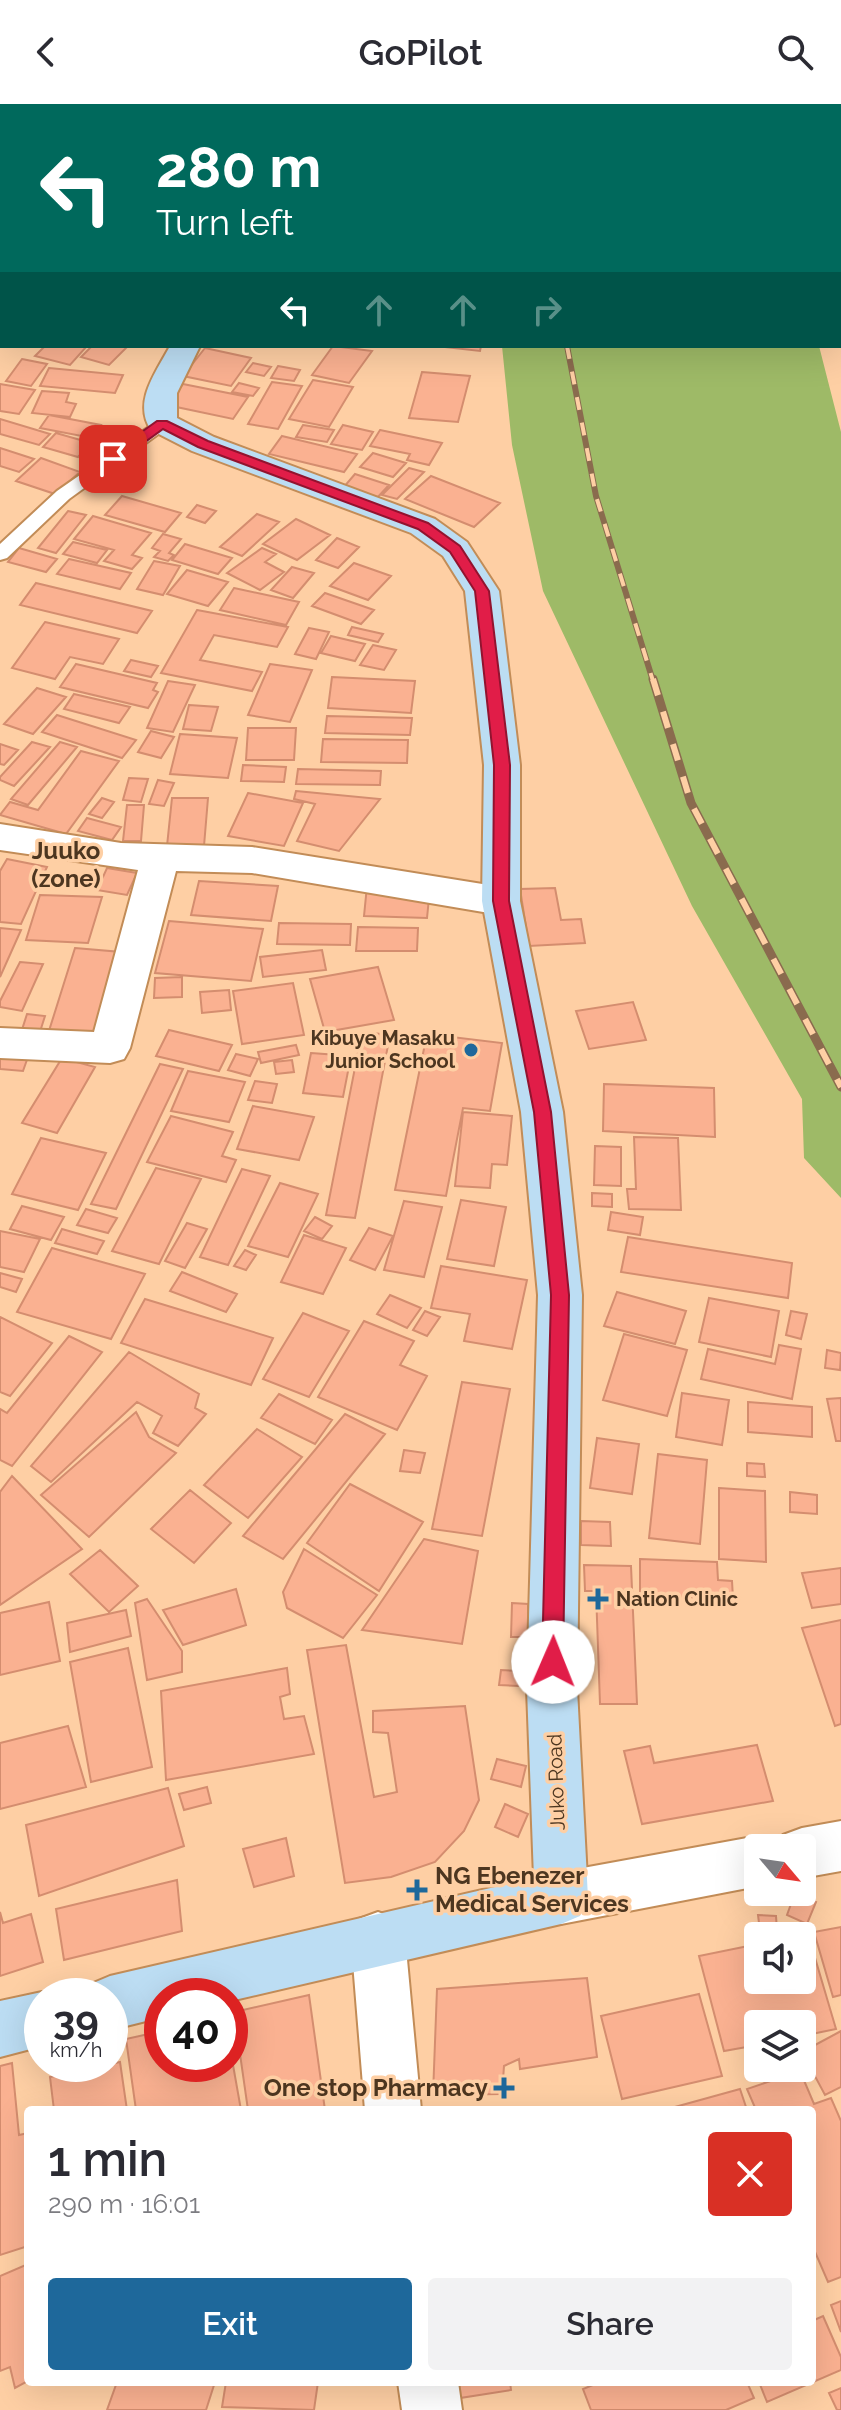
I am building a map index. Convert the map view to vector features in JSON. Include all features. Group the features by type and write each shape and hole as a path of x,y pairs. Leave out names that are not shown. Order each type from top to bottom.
{"street":[{"path":"162,423 158,412 159,397 184,348"},
{"name":"Juko Road","path":"162,423 203,444 423,526 455,549 482,591 502,765 501,901 542,1112 560,1295 552,1689 561,1898"},
{"path":"0,837 121,856 252,860 501,901"},
{"path":"0,1043 110,1048 161,857"},
{"path":"816,1850 841,1846"},
{"path":"128,1999 378,1938 561,1898 744,1864"},
{"path":"378,1938 393,2106"},
{"path":"0,2029 24,2023"},
{"path":"429,2386 432,2410"}],"lane":[{"path":"0,554 63,495 162,423"}],"green space":[{"path":"502,348 820,348 841,432 841,1198 804,1158 802,1099 692,906 543,591 512,445"}],"building":[{"path":"43,348 85,348 70,365 35,356"},
{"path":"90,348 126,348 109,365 81,357"},
{"path":"205,348 251,358 231,386 183,376"},
{"path":"332,348 372,351 349,383 312,375"},
{"path":"454,348 481,348 480,351"},
{"path":"22,359 47,364 31,386 6,381"},
{"path":"253,363 271,367 264,376 246,372"},
{"path":"278,366 300,370 294,381 271,378"},
{"path":"49,368 123,375 115,393 40,386"},
{"path":"422,372 470,376 458,422 409,418"},
{"path":"313,380 353,387 329,427 289,419"},
{"path":"272,382 302,386 278,429 248,424"},
{"path":"239,383 259,388 253,396 232,392"},
{"path":"0,384 35,390 19,414 0,411"},
{"path":"183,384 248,397 233,419 167,405"},
{"path":"42,391 69,393 66,402 76,404 70,417 32,413"},
{"path":"49,415 101,425 92,438 40,428"},
{"path":"0,419 50,434 39,445 0,434"},
{"path":"303,425 334,430 327,442 296,437"},
{"path":"343,425 373,432 362,450 331,444"},
{"path":"380,430 442,443 429,465 407,460 410,454 370,446"},
{"path":"56,433 91,443 78,457 43,447"},
{"path":"282,436 357,454 344,472 269,454"},
{"path":"0,448 34,459 19,472 0,466"},
{"path":"373,453 406,463 393,477 360,467"},
{"path":"41,458 80,472 55,494 16,481"},
{"path":"409,468 424,472 397,499 382,495"},
{"path":"355,474 389,485 376,499 343,488"},
{"path":"431,476 500,503 474,527 405,499"},
{"path":"122,496 181,513 165,532 105,515"},
{"path":"197,505 216,511 205,523 187,517"},
{"path":"68,511 86,515 56,553 38,548"},
{"path":"257,514 279,522 242,556 220,547"},
{"path":"93,516 151,533 132,555 142,558 132,569 104,561 114,550 74,539"},
{"path":"296,519 330,535 297,560 263,544"},
{"path":"163,534 181,539 169,553 174,555 168,561 154,557 160,551 152,548"},
{"path":"337,538 359,547 338,568 316,560"},
{"path":"73,542 107,550 97,563 63,554"},
{"path":"185,544 232,558 218,574 172,560"},
{"path":"19,548 57,559 46,572 8,562"},
{"path":"262,548 276,554 265,562 284,572 260,590 227,573"},
{"path":"69,559 131,573 120,589 57,574"},
{"path":"154,561 180,566 163,595 137,589"},
{"path":"354,563 391,576 368,600 330,586"},
{"path":"292,567 314,573 293,598 271,590"},
{"path":"187,570 228,582 208,606 167,594"},
{"path":"36,583 152,611 137,633 20,605"},
{"path":"234,588 299,602 286,625 220,610"},
{"path":"325,593 374,610 361,624 312,606"},
{"path":"197,610 288,627 277,647 214,635 200,660 262,672 252,691 161,673"},
{"path":"45,622 119,639 103,664 70,657 55,679 12,668"},
{"path":"352,627 383,634 378,642 348,635"},
{"path":"309,628 329,632 316,659 295,654"},
{"path":"331,636 365,644 355,661 321,653"},
{"path":"373,645 396,650 384,670 360,665"},
{"path":"131,660 158,666 151,677 124,671"},
{"path":"76,664 157,683 153,690 158,692 148,708 60,687"},
{"path":"270,664 312,670 290,722 248,715"},
{"path":"332,677 415,681 411,713 328,708"},
{"path":"168,681 195,685 173,732 147,728"},
{"path":"37,688 66,697 33,734 4,724"},
{"path":"74,694 130,707 119,723 64,709"},
{"path":"189,705 218,707 211,731 183,729"},
{"path":"57,715 136,740 122,758 42,732"},
{"path":"327,716 412,718 410,735 325,733"},
{"path":"248,728 296,728 294,760 246,760"},
{"path":"151,731 174,737 161,758 138,752"},
{"path":"180,734 237,738 228,778 170,774"},
{"path":"323,739 408,740 407,763 321,762"},
{"path":"32,742 50,747 14,786 0,780 0,777"},
{"path":"60,742 77,747 28,805 11,799"},
{"path":"0,744 18,750 4,765 0,764"},
{"path":"81,751 119,761 66,834 0,815 10,802 38,810"},
{"path":"243,765 286,767 284,782 241,781"},
{"path":"298,769 381,771 380,785 296,784"},
{"path":"129,778 148,779 141,802 123,800"},
{"path":"158,780 174,783 164,806 149,804"},
{"path":"296,791 380,799 339,851 297,841 315,804 294,799"},
{"path":"248,793 303,803 284,846 228,836"},
{"path":"102,798 114,802 102,818 89,814"},
{"path":"172,798 208,798 204,846 167,846"},
{"path":"127,805 144,805 141,841 123,841"},
{"path":"87,818 121,827 112,840 78,831"},
{"path":"7,859 47,867 21,924 0,922 0,871"},
{"path":"107,868 137,873 127,895 97,890"},
{"path":"199,881 278,886 271,921 191,915"},
{"path":"367,886 430,888 427,918 364,916"},
{"path":"555,888 561,920 581,919 585,943 529,946 520,889"},
{"path":"40,895 102,897 88,943 26,940"},
{"path":"169,921 263,929 251,981 155,973"},
{"path":"279,923 351,924 350,945 277,944"},
{"path":"358,927 418,928 417,951 356,951"},
{"path":"0,928 21,930 0,977"},
{"path":"75,948 121,952 96,1039 48,1034"},
{"path":"322,950 326,970 263,977 260,957"},
{"path":"20,962 43,964 22,1011 0,1007 0,1001"},
{"path":"378,967 394,1020 325,1032 310,979"},
{"path":"182,977 182,997 154,998 155,978"},
{"path":"293,983 304,1035 242,1044 233,991"},
{"path":"229,990 231,1010 202,1013 200,992"},
{"path":"633,1002 646,1040 589,1049 576,1011"},
{"path":"27,1014 45,1016 38,1038 20,1036"},
{"path":"169,1030 232,1045 219,1071 156,1056"},
{"path":"362,1032 390,1035 355,1218 326,1215"},
{"path":"427,1034 502,1043 490,1111 463,1108 446,1196 395,1190"},
{"path":"296,1045 299,1055 261,1063 258,1052"},
{"path":"0,1050 29,1054 23,1071 0,1069"},
{"path":"311,1053 351,1056 343,1097 303,1093"},
{"path":"236,1054 258,1059 250,1076 228,1070"},
{"path":"62,1058 95,1067 57,1133 22,1123"},
{"path":"292,1060 294,1072 276,1074 274,1062"},
{"path":"160,1064 183,1069 116,1209 91,1204"},
{"path":"188,1071 245,1082 229,1122 171,1111"},
{"path":"255,1081 277,1084 272,1103 248,1100"},
{"path":"604,1084 714,1088 715,1137 603,1131"},
{"path":"253,1106 314,1117 299,1160 237,1149"},
{"path":"463,1112 512,1116 507,1165 492,1164 490,1188 455,1186"},
{"path":"171,1116 233,1132 222,1156 236,1160 226,1182 147,1162"},
{"path":"634,1137 678,1138 681,1210 629,1209 627,1189 636,1189"},
{"path":"41,1138 106,1153 78,1210 12,1194"},
{"path":"595,1146 621,1147 621,1186 594,1185"},
{"path":"156,1168 201,1179 159,1264 112,1251"},
{"path":"242,1169 270,1176 228,1265 200,1257"},
{"path":"280,1183 318,1194 288,1257 248,1246"},
{"path":"592,1193 612,1194 612,1207 592,1206"},
{"path":"461,1200 506,1207 494,1266 447,1259"},
{"path":"404,1201 442,1207 424,1277 384,1270"},
{"path":"22,1206 64,1217 51,1240 10,1229"},
{"path":"86,1209 117,1218 108,1233 77,1225"},
{"path":"611,1212 643,1217 640,1235 608,1230"},
{"path":"315,1217 332,1226 322,1239 304,1231"},
{"path":"187,1223 207,1229 185,1268 165,1261"},
{"path":"369,1228 393,1236 375,1270 350,1260"},
{"path":"62,1229 104,1241 97,1254 55,1243"},
{"path":"0,1231 40,1239 24,1272 0,1267"},
{"path":"304,1235 346,1248 323,1294 281,1282"},
{"path":"628,1237 792,1263 788,1298 621,1272"},
{"path":"52,1248 145,1274 111,1339 17,1312"},
{"path":"245,1250 256,1255 246,1270 234,1266"},
{"path":"441,1266 527,1280 512,1349 464,1341 470,1314 431,1308"},
{"path":"182,1272 237,1294 226,1312 170,1291"},
{"path":"0,1273 22,1279 16,1292 0,1287"},
{"path":"617,1292 686,1311 675,1344 604,1326"},
{"path":"390,1295 421,1308 407,1328 377,1314"},
{"path":"709,1298 779,1311 771,1357 699,1342"},
{"path":"145,1299 273,1338 251,1385 121,1343"},
{"path":"425,1311 440,1317 427,1336 413,1330"},
{"path":"791,1311 807,1314 801,1339 786,1335"},
{"path":"303,1313 349,1331 309,1397 263,1379"},
{"path":"0,1317 52,1343 10,1396 0,1392"},
{"path":"364,1321 414,1341 400,1365 427,1376 397,1430 318,1397"},
{"path":"624,1334 687,1350 667,1416 603,1400"},
{"path":"69,1336 102,1352 12,1466 0,1460 0,1409 7,1413"},
{"path":"779,1345 801,1349 792,1399 701,1379 708,1349 775,1364"},
{"path":"827,1350 841,1353 840,1370 825,1368"},
{"path":"129,1352 199,1394 195,1408 206,1414 178,1446 153,1433 162,1416 137,1402 51,1482 31,1466"},
{"path":"462,1382 510,1389 482,1536 432,1529"},
{"path":"682,1393 729,1400 722,1445 676,1437"},
{"path":"279,1394 332,1420 315,1444 261,1418"},
{"path":"841,1398 841,1441 836,1441 827,1399"},
{"path":"748,1402 812,1407 812,1437 748,1432"},
{"path":"136,1412 149,1437 176,1453 89,1537 41,1495"},
{"path":"345,1414 385,1434 283,1559 243,1536"},
{"path":"257,1429 302,1457 248,1518 204,1485"},
{"path":"597,1438 639,1444 632,1494 590,1488"},
{"path":"404,1450 425,1453 420,1473 400,1471"},
{"path":"658,1454 707,1460 700,1544 649,1538"},
{"path":"747,1463 764,1464 765,1477 747,1476"},
{"path":"12,1476 82,1549 0,1605 0,1492"},
{"path":"350,1484 423,1522 379,1591 307,1543"},
{"path":"719,1488 765,1491 766,1562 719,1559"},
{"path":"190,1490 231,1523 194,1563 151,1529"},
{"path":"790,1492 817,1495 817,1514 790,1512"},
{"path":"581,1521 610,1522 611,1546 581,1545"},
{"path":"424,1539 478,1551 462,1644 362,1630"},
{"path":"304,1549 377,1595 343,1638 287,1608 283,1592"},
{"path":"100,1550 138,1586 109,1612 70,1574"},
{"path":"640,1559 717,1562 718,1580 732,1581 733,1599 640,1595"},
{"path":"584,1565 631,1566 637,1704 600,1704 596,1591 585,1591"},
{"path":"841,1568 841,1604 812,1608 802,1573"},
{"path":"236,1589 246,1625 183,1645 163,1610"},
{"path":"147,1599 182,1651 182,1672 147,1680 135,1603"},
{"path":"49,1602 60,1661 0,1675 0,1613"},
{"path":"512,1603 528,1604 528,1637 511,1637"},
{"path":"126,1610 131,1636 70,1652 67,1623"},
{"path":"841,1620 841,1724 835,1726 802,1628"},
{"path":"346,1645 374,1797 397,1792 388,1733 373,1732 373,1711 465,1706 479,1800 464,1831 435,1862 391,1877 345,1883 307,1650"},
{"path":"128,1648 152,1767 91,1782 70,1662"},
{"path":"287,1668 290,1694 280,1697 284,1719 304,1716 314,1754 166,1780 161,1691"},
{"path":"501,1670 519,1671 518,1686 499,1685"},
{"path":"68,1726 86,1787 0,1809 0,1743"},
{"path":"757,1745 773,1801 642,1824 624,1751 650,1746 654,1763"},
{"path":"497,1759 526,1766 521,1787 491,1779"},
{"path":"207,1787 211,1803 184,1810 179,1794"},
{"path":"168,1788 184,1846 39,1896 26,1825"},
{"path":"505,1804 528,1814 518,1837 495,1827"},
{"path":"286,1838 294,1876 254,1887 243,1849"},
{"path":"177,1880 182,1931 64,1960 56,1909"},
{"path":"790,1906 814,1906 808,1922 787,1915"},
{"path":"0,1912 3,1923 31,1914 43,1962 0,1976"},
{"path":"758,1915 776,1916 776,1922 759,1922"},
{"path":"841,1927 841,1995 833,1997 816,1932"},
{"path":"744,1947 744,1994 816,1994 816,1961 836,2029 816,2033 816,2010 744,2010 744,2047 724,2051 699,1956"},
{"path":"587,1978 597,2057 520,2069 519,2059 504,2066 502,2094 433,2095 437,1989"},
{"path":"699,1994 722,2076 622,2099 601,2016"},
{"path":"309,1995 324,2106 247,2106 244,2082 248,2082 248,2009"},
{"path":"841,2031 841,2087 825,2095 816,2078 816,2044"},
{"path":"144,2035 144,2082 236,2082 240,2106 135,2106 128,2039"},
{"path":"12,2063 19,2135 24,2134 24,2247 0,2255 0,2066"},
{"path":"51,2082 123,2082 126,2106 54,2106"},
{"path":"768,2082 805,2082 814,2104 831,2098 841,2121 841,2277 828,2282 816,2254 816,2106 754,2106 747,2089"},
{"path":"740,2089 746,2106 678,2106"},
{"path":"24,2266 24,2383 15,2388 10,2367 0,2371 0,2276"},
{"path":"841,2301 841,2332 831,2305"},
{"path":"823,2316 841,2357 841,2370 816,2381 816,2319"},
{"path":"116,2386 214,2386 206,2410 107,2410"},
{"path":"225,2386 317,2386 314,2410 222,2407"},
{"path":"458,2386 510,2386 511,2390 460,2398"},
{"path":"590,2386 749,2386 754,2398 726,2410 591,2410 583,2389"},
{"path":"761,2386 804,2386 767,2402"},
{"path":"841,2388 841,2410 837,2410 829,2393"}],"railway":[{"path":"567,348 596,496 653,681"},
{"path":"653,679 691,803 841,1087"}],"place":[{"name":"Kibuye Masaku Junior School","path":"471,1050"},
{"name":"Nation Clinic","path":"598,1599"},
{"name":"NG Ebenezer Medical Services","path":"417,1890"},
{"name":"One stop Pharmacy","path":"504,2088"}],"district":[{"name":"Juuko (zone)","path":"66,865"}],"route":[{"path":"113,459 162,423 203,444 423,526 455,549 482,591 502,765 501,901 542,1112 560,1295 553,1662"}]}
